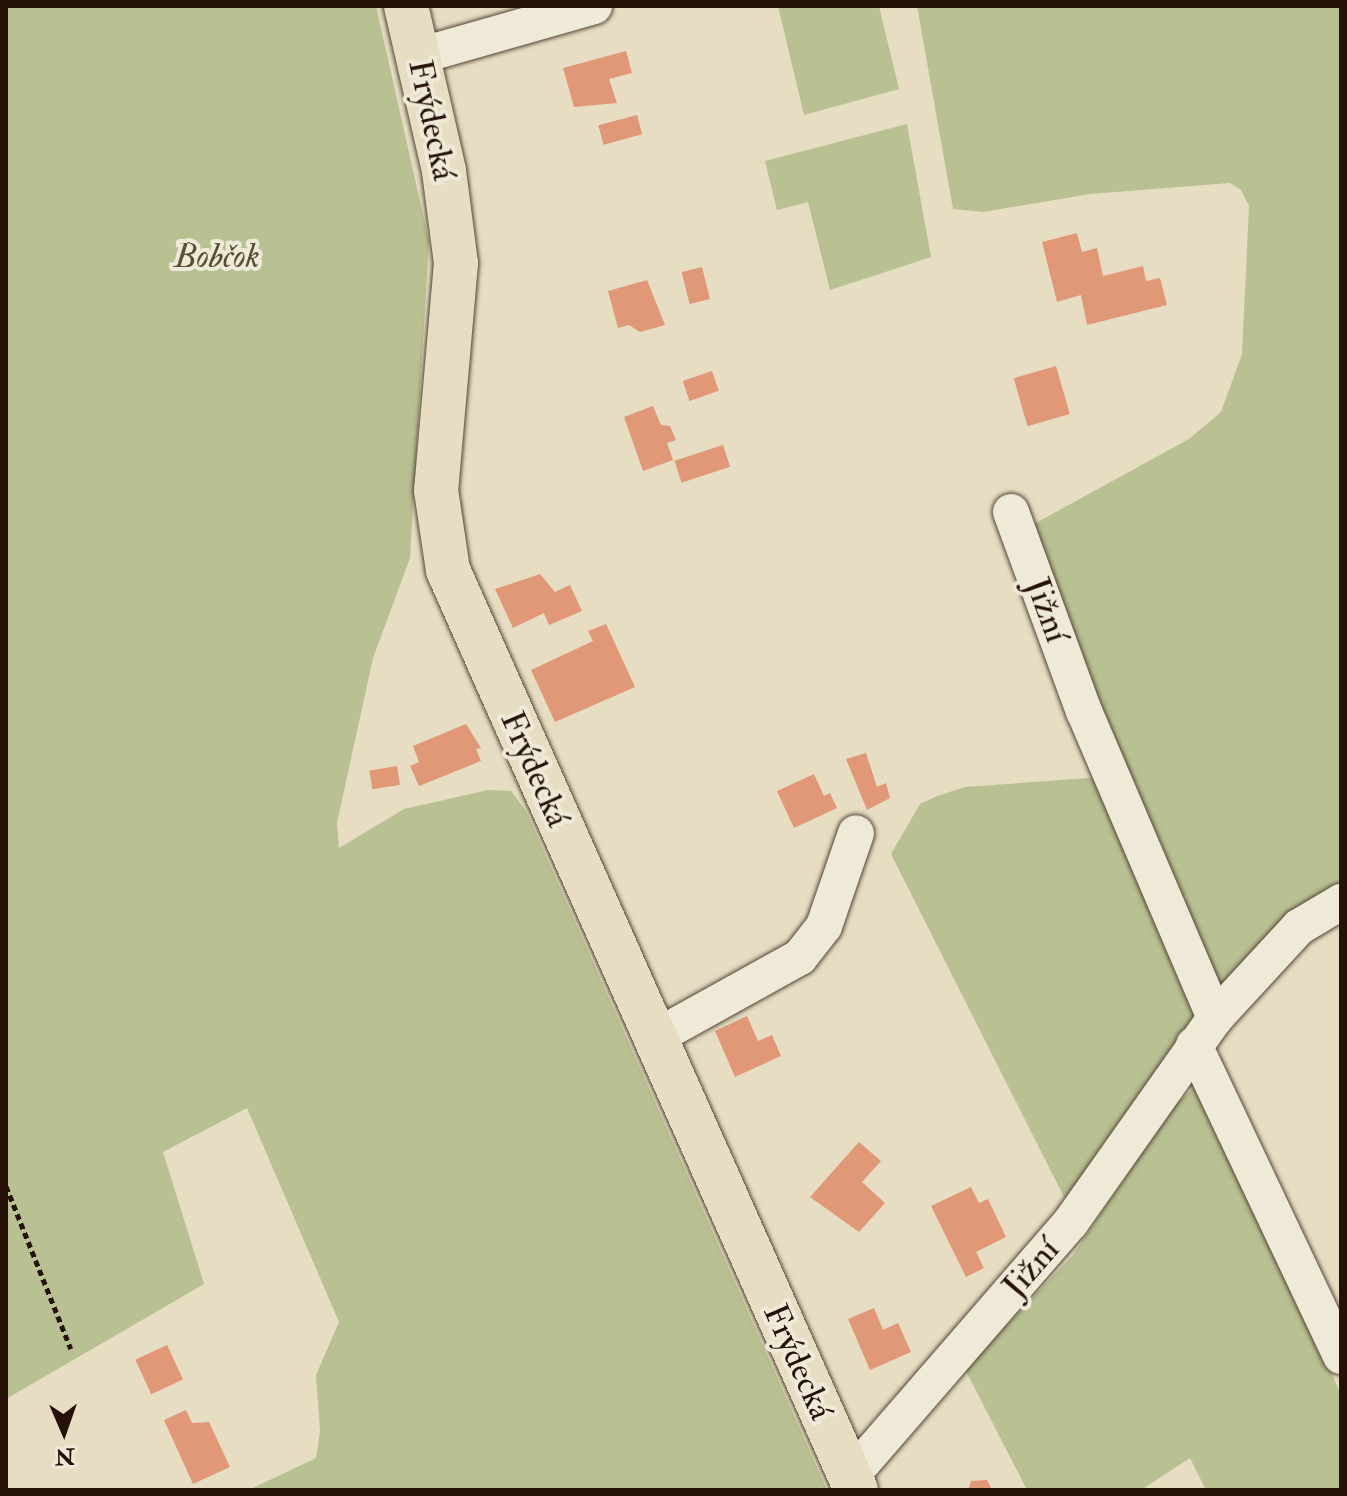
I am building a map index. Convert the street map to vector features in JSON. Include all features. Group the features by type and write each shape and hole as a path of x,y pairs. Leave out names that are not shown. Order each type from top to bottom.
{"main road":[{"name":"Frýdecká","path":"406,6 444,171 456,263 436,490 443,553 464,612 853,1483"}],"street":[{"path":"419,56 594,6"},
{"name":"Jižní","path":"1011,512 1205,1032 1341,1356"},
{"path":"654,1038 800,957 824,926 856,833"},
{"name":"Jižní","path":"853,1483 1071,1222 1205,1032 1299,927 1341,902"}],"path":[{"path":"6,1186 71,1349"}],"green space":[{"name":"Bobčok","path":"6,6 376,6 429,241 410,558 373,658 337,823 339,848 404,809 488,790 511,791 526,811 827,1490 249,1490 316,1458 320,1431 316,1375 339,1322 247,1108 163,1152 204,1284 6,1399"},
{"path":"778,6 879,6 899,89 804,115"},
{"path":"917,6 1341,6 1341,894 1251,951 1216,1000 1151,842 1034,524 1189,439 1221,412 1242,354 1249,206 1241,190 1230,183 1090,194 983,212 953,209"},
{"path":"907,124 931,257 830,290 808,202 777,210 765,161"},
{"path":"1102,777 1196,1019 1075,1199 1064,1197 891,854 920,804 937,796 965,787"},
{"path":"1199,1083 1212,1095 1341,1395 1341,1490 1206,1490 1190,1458 1141,1490 1027,1490 965,1369 1073,1255 1173,1107"}],"building":[{"path":"626,51 632,73 609,79 617,103 574,107 563,68"},
{"path":"637,115 642,134 604,145 598,125"},
{"path":"1077,233 1082,252 1097,248 1103,276 1143,266 1146,281 1160,278 1167,305 1087,325 1081,295 1057,302 1042,242"},
{"path":"702,267 710,299 690,304 682,272"},
{"path":"647,280 665,325 640,332 629,325 618,328 608,291"},
{"path":"1056,366 1070,414 1027,426 1014,378"},
{"path":"712,371 719,391 690,401 683,381"},
{"path":"653,406 661,425 670,426 676,440 667,443 673,460 643,471 624,417"},
{"path":"723,445 730,467 682,483 674,461"},
{"path":"540,574 555,592 570,585 582,611 549,625 544,613 513,628 495,589"},
{"path":"606,624 635,687 555,722 531,670 593,641 588,631"},
{"path":"466,724 481,748 476,749 481,761 419,786 410,766 419,762 413,746"},
{"path":"866,753 877,787 886,783 890,798 867,810 846,759"},
{"path":"397,766 400,785 372,789 369,770"},
{"path":"814,774 824,796 830,793 837,808 794,828 777,791"},
{"path":"747,1016 758,1041 772,1035 781,1056 735,1077 715,1031"},
{"path":"859,1142 881,1161 862,1182 885,1203 859,1232 810,1197"},
{"path":"971,1187 979,1203 988,1199 1006,1237 976,1252 984,1268 966,1277 931,1206"},
{"path":"874,1308 883,1330 898,1323 911,1352 870,1370 848,1319"},
{"path":"167,1345 183,1379 151,1394 135,1360"},
{"path":"186,1410 192,1423 209,1422 230,1467 193,1484 164,1420"},
{"path":"987,1480 992,1490 968,1490 971,1481"}]}
